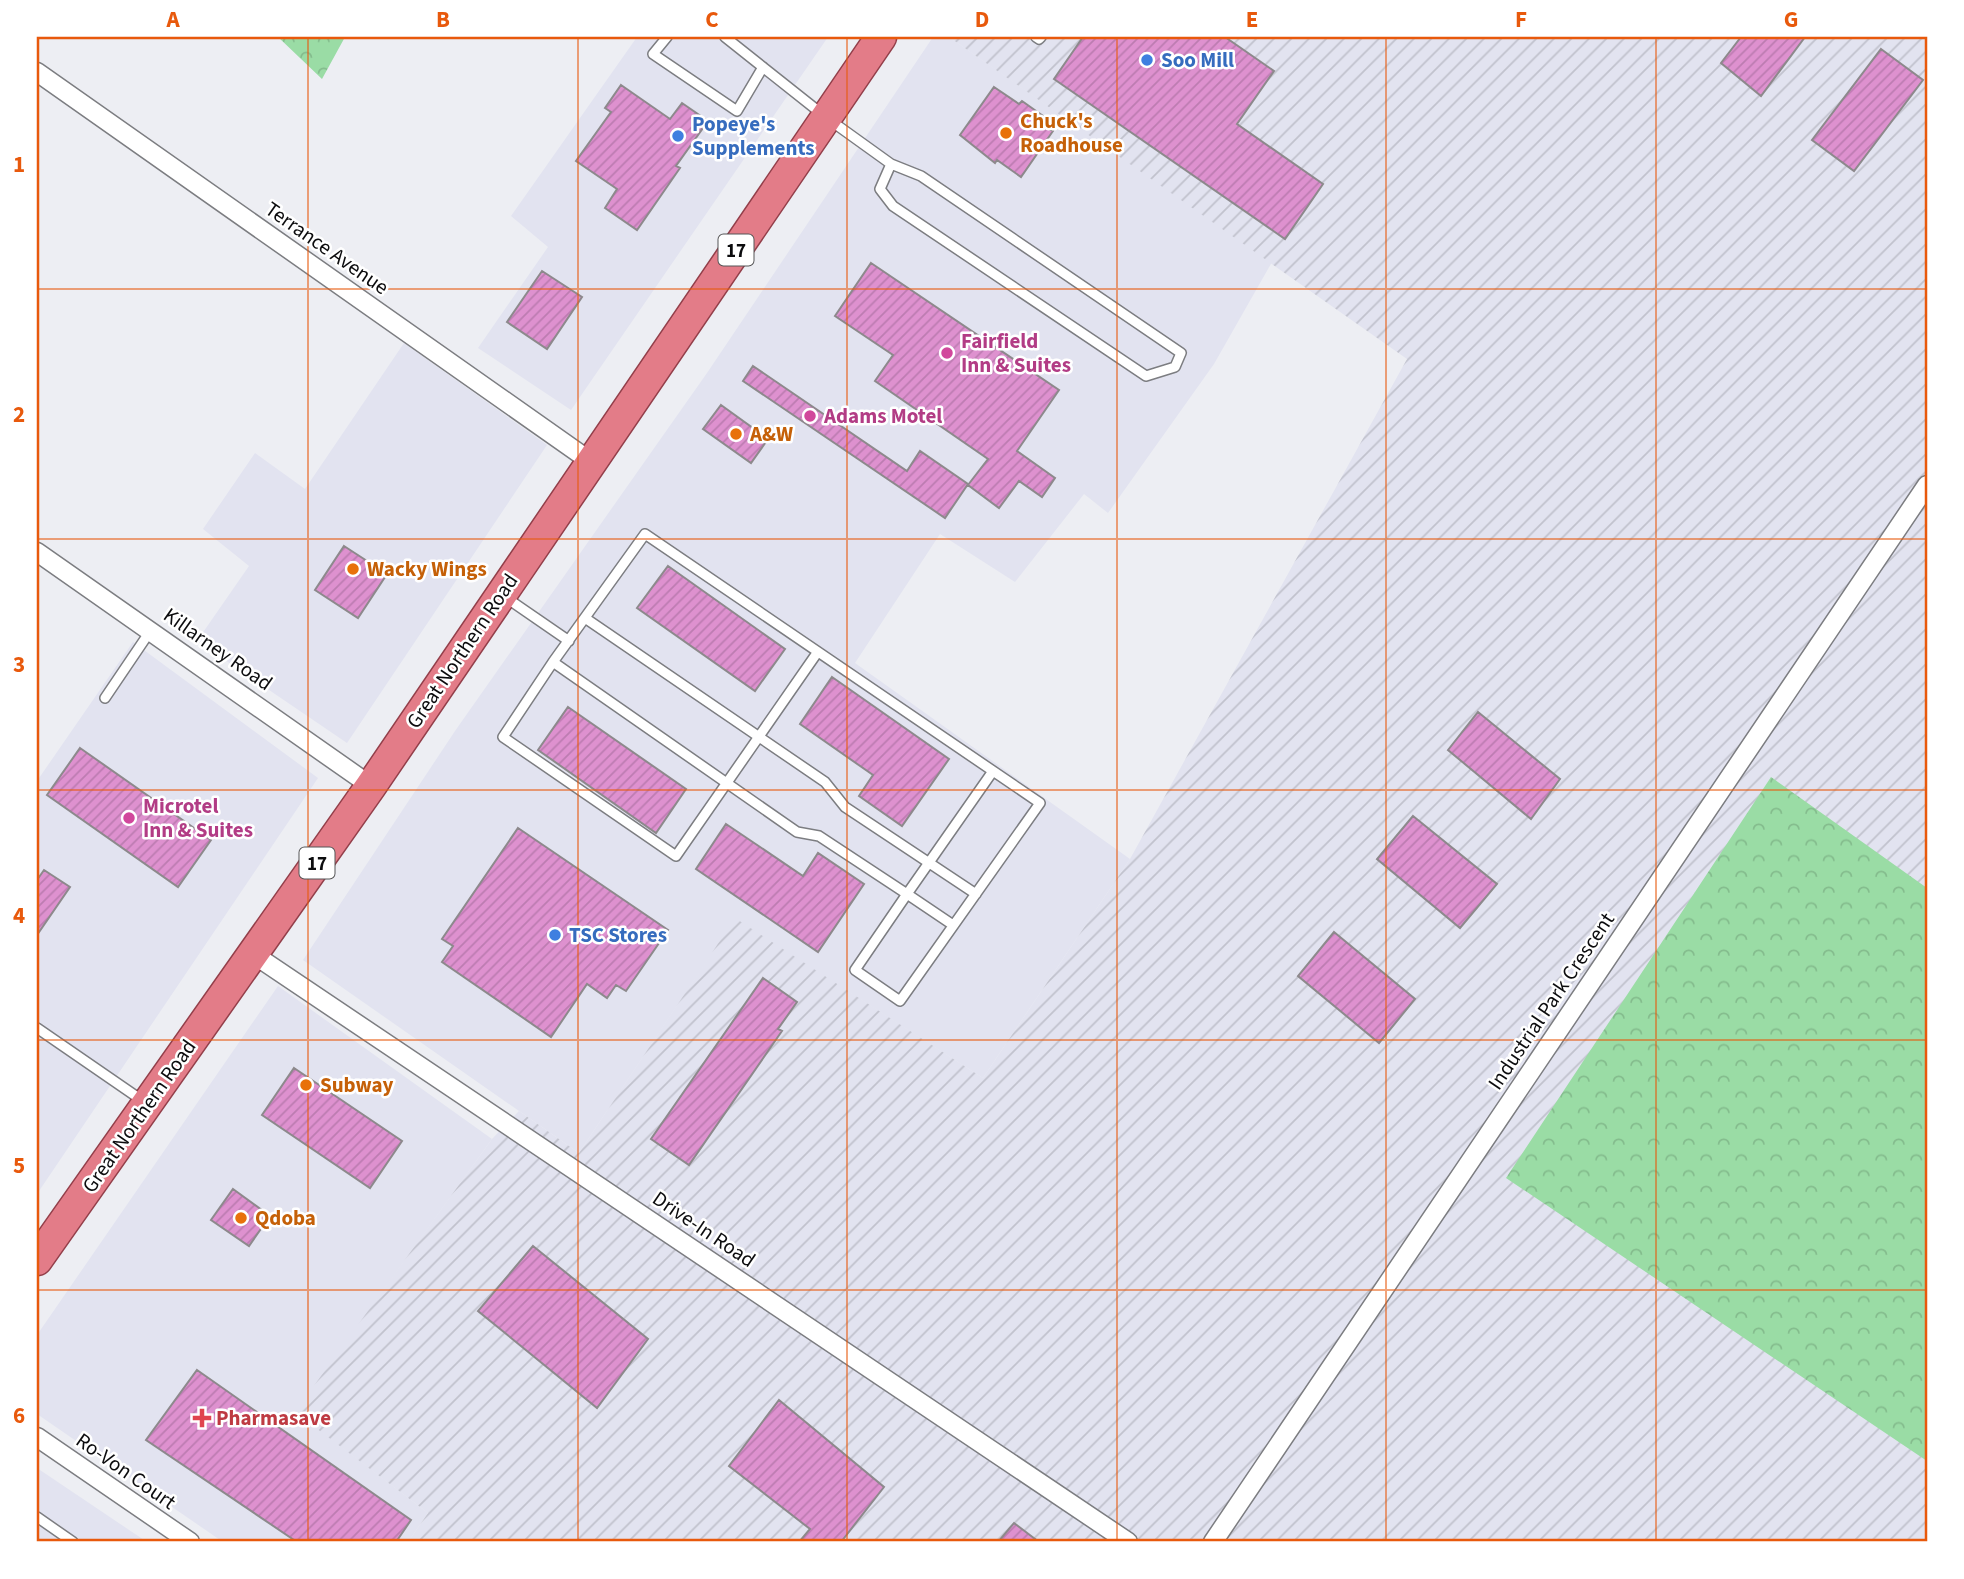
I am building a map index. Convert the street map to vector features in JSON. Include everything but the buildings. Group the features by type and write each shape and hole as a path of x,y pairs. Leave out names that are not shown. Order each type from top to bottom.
{"highway":[{"name":"Great Northern Road","path":"37,1260 371,786 881,37"}],"street":[{"name":"Terrance Avenue","path":"37,72 590,461"},
{"name":"Industrial Park Crescent","path":"1213,1542 1927,485"},
{"name":"Killarney Road","path":"37,552 371,786"},
{"name":"Drive-In Road","path":"253,954 1128,1542"},
{"name":"Ro-Von Court","path":"37,1437 190,1542"}],"lane":[{"path":"667,37 653,54 737,111 763,67"},
{"path":"725,37 827,118 891,163 921,176 1181,353 1175,367 1146,376 893,206 880,189 891,163"},
{"path":"817,653 676,856 503,737 645,534 718,582 817,653 993,771 1040,803 900,1001 855,970 993,771"},
{"path":"500,594 569,642"},
{"path":"585,618 825,782 845,807 976,894"},
{"path":"105,698 151,630"},
{"path":"554,662 797,832 819,836 954,925"},
{"path":"37,1028 148,1104"},
{"path":"37,1517 73,1542"}],"shaded area":[{"path":"637,37 828,37 571,410 478,348 548,247 511,216"},
{"path":"933,37 949,37 1272,262 1214,364 1108,513 1084,494 1015,582 940,534 855,663 1130,859 983,1078 735,919 579,1153 303,960 455,731 707,373"},
{"path":"949,37 1927,37 1927,1542 408,1542 428,1513 295,1412 492,1139 519,1111 579,1153 735,918 983,1078 1130,859 1407,359"},
{"path":"404,343 547,445 347,743 197,641 249,566 203,529 255,453 305,489"},
{"path":"133,642 318,778 37,1194 37,781"},
{"path":"278,986 492,1139 296,1412 428,1513 408,1542 223,1542 37,1414 37,1335"},
{"path":"37,1468 147,1542 37,1542"}],"green space":[{"path":"278,37 345,37 322,79"},
{"path":"1771,777 1927,888 1927,1461 1506,1178"}],"place":[{"name":"Soo Mill","path":"1147,60"},
{"name":"Chuck's Roadhouse","path":"1006,133"},
{"name":"Popeye's Supplements","path":"678,136"},
{"name":"Fairfield Inn & Suites","path":"947,353"},
{"name":"Adams Motel","path":"810,416"},
{"name":"A&W","path":"736,434"},
{"name":"Wacky Wings","path":"353,569"},
{"name":"Microtel Inn & Suites","path":"129,818"},
{"name":"TSC Stores","path":"555,935"},
{"name":"Subway","path":"306,1085"},
{"name":"Qdoba","path":"241,1218"},
{"name":"Pharmasave","path":"202,1418"}]}
